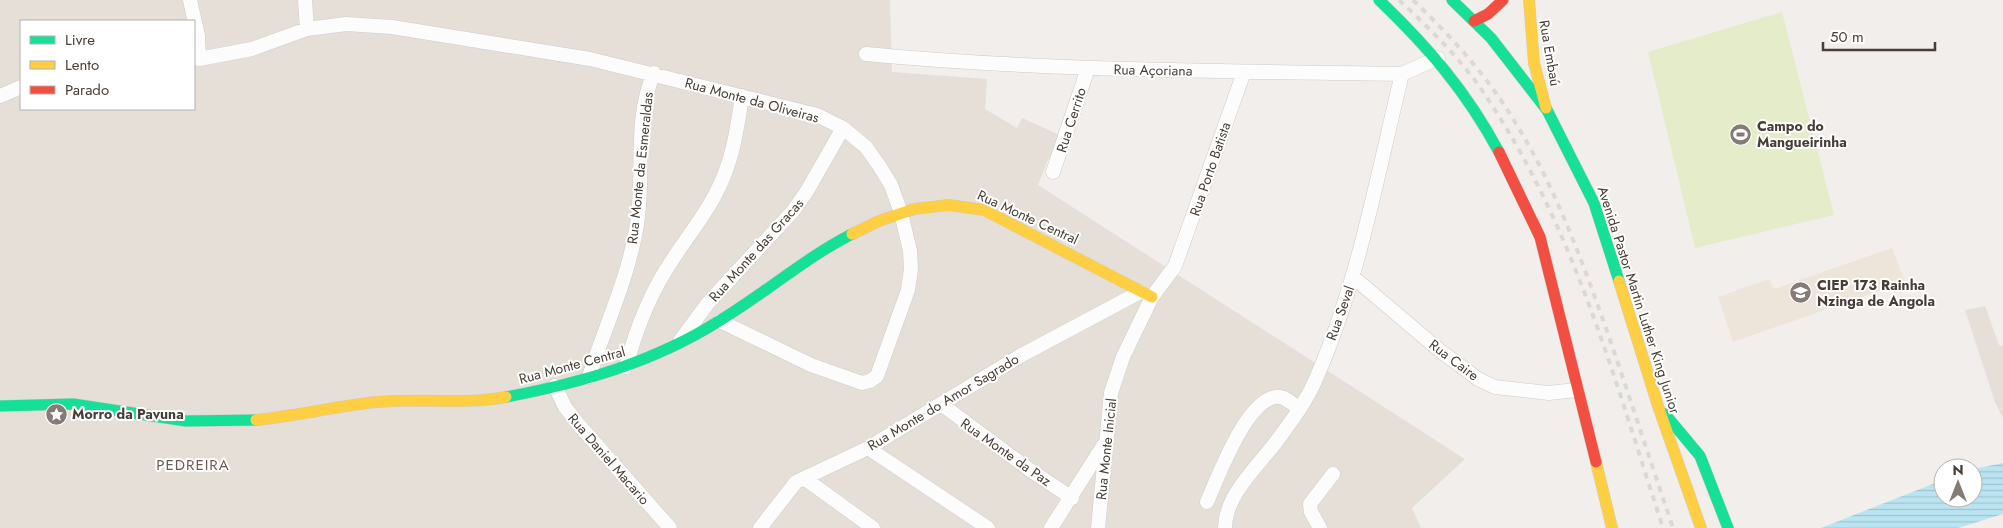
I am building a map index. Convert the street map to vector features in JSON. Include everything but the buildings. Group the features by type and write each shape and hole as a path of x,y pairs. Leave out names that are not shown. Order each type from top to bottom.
{"street":[{"name":"Rua Monte da Oliveiras","path":"190,0 194,20"},
{"path":"305,0 307,29"},
{"path":"1379,0 1438,58 1454,79 1498,150 1540,237 1566,336 1576,390 1603,486 1612,528"},
{"name":"Avenida Pastor Martin Luther King Junior","path":"1452,0 1491,38 1547,110 1594,203 1658,406 1699,524"},
{"path":"1474,21 1488,14 1503,0"},
{"name":"Rua Embaú","path":"1529,0 1534,63 1547,110"},
{"name":"Rua Monte da Oliveiras","path":"195,22 198,36 199,59 252,50 307,29 346,24 392,27 590,59 654,73 691,85 816,115 843,128 866,147 891,185 901,213 910,251 911,269 908,290 881,368 870,381 862,383 811,366 720,321"},
{"name":"Rua Açoriana","path":"866,54 932,61 1088,68 1402,74 1438,58"},
{"name":"Rua Cerrito","path":"1053,172 1088,68"},
{"name":"Rua Porto Batista","path":"1175,266 1244,72"},
{"name":"Rua Monte da Esmeraldas","path":"589,377 632,249 638,223 642,117 645,99 654,73"},
{"name":"Rua Seval","path":"1225,528 1225,518 1234,496 1299,409 1315,382 1353,277 1402,74"},
{"path":"0,96 20,87"},
{"path":"626,367 631,346 654,292 673,258 715,195 726,170 736,134 742,96"},
{"name":"Rua Monte das Gracas","path":"679,342 708,303 793,211 808,191 843,128"},
{"name":"Rua Monte Central","path":"0,406 50,403 81,405 135,412 160,419 200,422 307,414 391,400 472,401 505,398 626,367 720,321 815,254 854,232 901,213 950,204 965,204 984,210 1146,294"},
{"name":"Rua Monte Inicial","path":"1098,528 1111,393 1146,294 1175,266"},
{"name":"Rua Caire","path":"1353,277 1438,349 1478,379 1495,387 1549,393 1576,390"},
{"name":"Rua Monte do Amor Sagrado","path":"763,527 796,482 868,448 1020,356 1146,294"},
{"name":"Rua Daniel Macario","path":"555,386 565,407 579,425 670,528"},
{"path":"1207,502 1227,455 1252,414 1262,403 1276,396 1282,397 1299,409"},
{"name":"Rua Monte da Paz","path":"940,404 1030,470 1072,498"},
{"path":"1658,406 1700,456 1728,528"},
{"path":"1051,528 1072,498 1106,442"},
{"path":"868,448 988,528"},
{"path":"1320,528 1311,512 1310,504 1333,474"},
{"path":"804,478 872,528"}],"shaded area":[{"path":"0,0 890,0 892,72 987,79 985,109 1017,128 1022,118 1062,136 1047,162 1038,185 1465,459 1412,508 1421,528 0,528"},
{"name":"CIEP 173 Rainha Nzinga de Angola","path":"1892,248 1905,282 1733,342 1718,297 1769,279 1774,289"},
{"path":"1985,306 1999,345 2003,346 2003,419 1995,402 1965,310"}],"green space":[{"name":"Campo do Mangueirinha","path":"1782,12 1834,215 1695,248 1648,52"}],"water":[{"path":"2003,463 2003,514 1958,528 1821,528 1933,484 1933,508 1983,508 1983,467"}],"railway":[{"path":"1399,0 1442,42 1481,89 1513,139 1541,192 1566,246 1588,301 1663,528"},
{"path":"1413,0 1452,39 1487,81 1526,140 1542,171 1571,235 1596,301 1673,528"}],"traffic: fast":[{"path":"1379,0 1414,35 1445,71 1473,109 1499,152"},
{"path":"1452,0 1491,38 1547,110 1594,203 1619,281"},
{"path":"506,397 589,378 669,348 719,321 801,265 852,234"},
{"path":"0,406 73,404 186,421 256,420"},
{"path":"1665,414 1700,456 1728,528"}],"traffic: slow":[{"path":"1529,0 1534,63 1546,108"},
{"path":"852,234 879,221 914,209 949,205 984,210 1152,297"},
{"path":"1619,281 1658,406 1701,528"},
{"path":"256,420 377,402 474,401 506,397"},
{"path":"1596,462 1612,528"}],"traffic: jam":[{"path":"1474,21 1488,14 1503,0"},
{"path":"1499,152 1540,237 1596,462"}],"place":[{"name":"Campo do Mangueirinha","path":"1741,134"},
{"name":"CIEP 173 Rainha Nzinga de Angola","path":"1801,293"},
{"name":"Morro da Pavuna","path":"56,414"}],"district":[{"name":"PEDREIRA","path":"193,465"}]}
